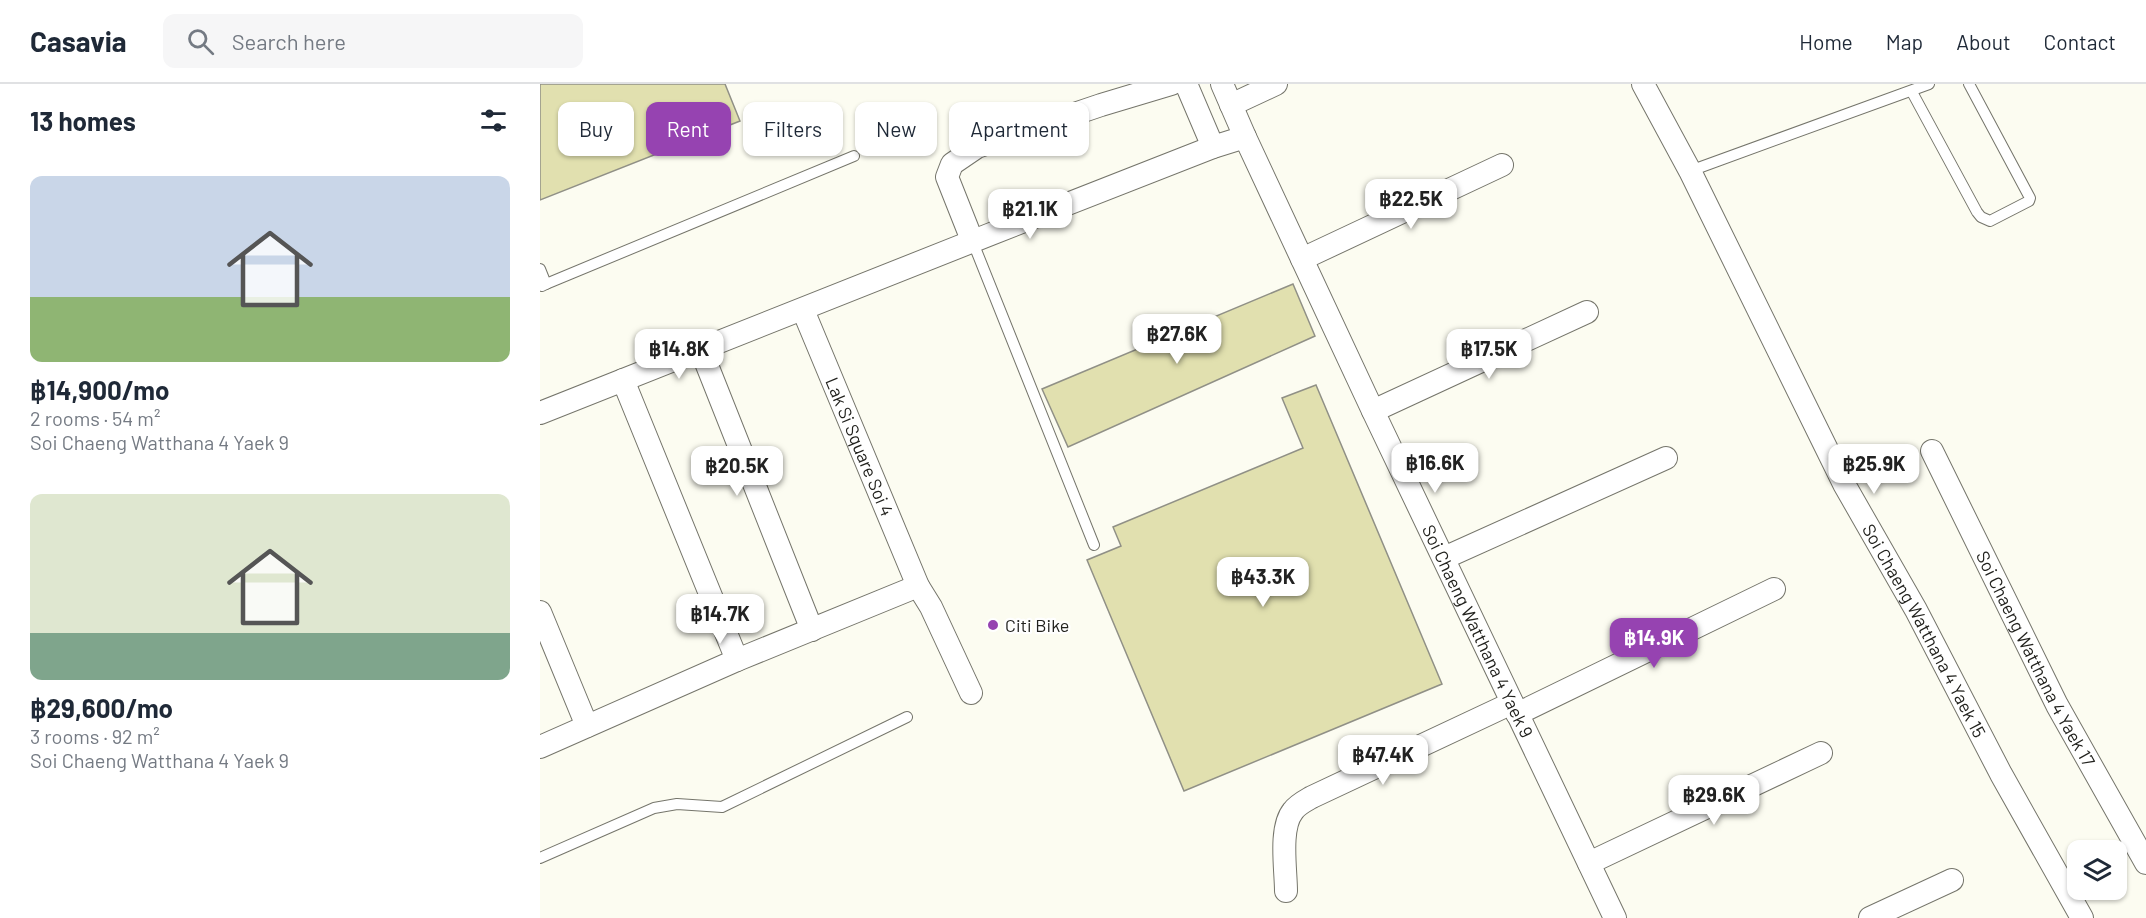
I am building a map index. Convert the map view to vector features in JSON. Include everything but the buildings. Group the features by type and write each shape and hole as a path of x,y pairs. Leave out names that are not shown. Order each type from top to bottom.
{"street":[{"path":"972,240 947,177 952,164 976,147 1171,84"},
{"path":"1184,84 1187,86 1213,147"},
{"name":"Soi Chaeng Watthana 4 Yaek 9","path":"1222,84 1373,411 1615,918"},
{"path":"1231,105 1276,84"},
{"name":"Soi Chaeng Watthana 4 Yaek 15","path":"1643,84 1690,171 1844,484 1916,610 2001,774 2082,918"},
{"path":"540,413 972,240 1213,147 1245,138"},
{"path":"1302,259 1502,165"},
{"name":"Lak Si Square Soi 4","path":"803,309 918,586 931,607 971,693"},
{"path":"1373,411 1587,312"},
{"path":"701,350 812,630"},
{"path":"623,380 737,660"},
{"name":"Soi Chaeng Watthana 4 Yaek 17","path":"1932,451 2057,705 2146,863"},
{"path":"1444,558 1666,458"},
{"path":"540,747 737,660 918,586"},
{"path":"1286,891 1285,832 1287,820 1300,804 1514,709 1774,589"},
{"path":"540,612 587,726"},
{"path":"1589,863 1821,753"},
{"path":"1870,918 1952,880"}],"lane":[{"path":"1690,171 1929,84"},
{"path":"1912,92 1977,212 1981,217 1990,221 2029,201 2030,198 1969,84"},
{"path":"540,269 543,285 854,156"},
{"path":"972,240 1094,545"},
{"path":"540,858 654,808 677,804 722,807 907,717"}],"place":[{"name":"Citi Bike","path":"993,625"}]}
